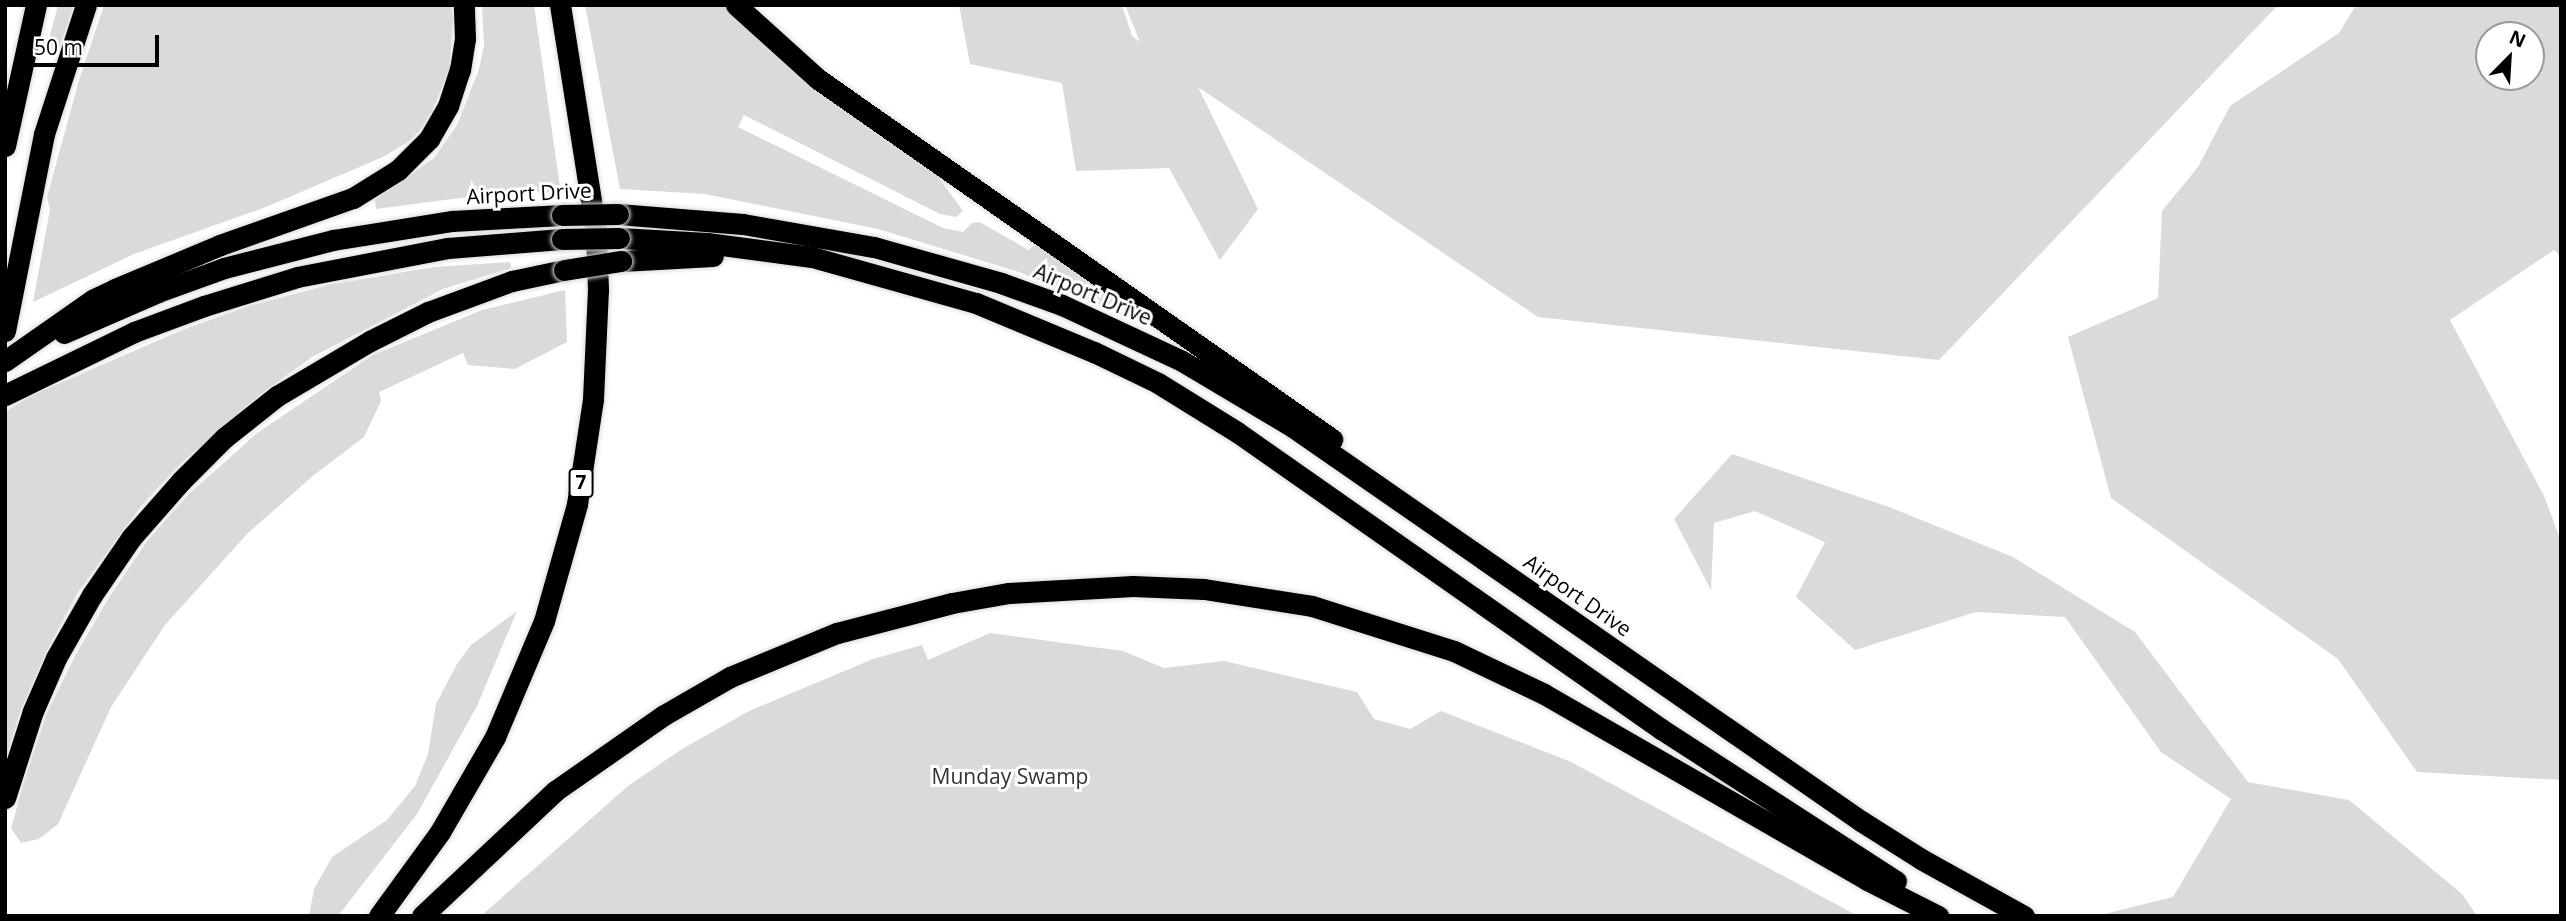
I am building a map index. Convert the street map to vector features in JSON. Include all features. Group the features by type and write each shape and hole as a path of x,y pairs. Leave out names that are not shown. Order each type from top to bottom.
{"highway":[{"path":"5,146 36,5"},
{"path":"5,331 44,134 86,5"},
{"path":"5,362 115,289 220,245 353,198 398,170 429,139 448,106 460,71 465,39 464,5"},
{"name":"7","path":"379,916 440,832 495,737 544,621 577,504 596,362 596,232 560,5"},
{"path":"736,5 818,79 1310,422 1430,521"},
{"name":"Airport Drive","path":"44,338 158,292 282,252 333,240 452,221 618,214 743,223 821,236 936,263 1062,305 1182,361 1240,394 1430,521 1861,821 1921,859 2024,916"},
{"path":"5,395 86,353 172,317 345,266 449,248 562,239 619,238 707,243 812,257 975,303 1038,328 1158,383 1237,432 1672,736 1877,869 1956,916"},
{"path":"5,798 13,766 56,658 92,595 131,538 181,481 224,438 277,396 370,341 428,312 512,281 621,261 717,256 811,267 912,284"},
{"path":"422,916 555,791 664,715 730,677 837,633 952,603 1009,593 1133,586 1204,589 1312,606 1454,651 1555,699 1867,880 1938,916"}],"green space":[{"path":"58,5 74,5 57,54 46,51"},
{"path":"104,5 451,5 453,20 449,70 432,111 421,129 408,142 383,157 266,207 134,254 33,302 50,209 47,197 79,80"},
{"path":"482,5 534,5 561,194 546,192 483,195 376,209 375,200 434,158 457,125 479,69 484,45"},
{"path":"585,5 724,5 746,28 936,174 963,211 956,217 940,214 744,115 738,127 943,228 963,232 972,223 979,222 1029,250 1035,244 1115,296 1108,308 1019,272 878,229 705,194 620,189"},
{"path":"959,5 1122,5 1132,36 1140,42 1125,5 2278,5 1939,360 1538,317 1198,87 1258,209 1220,260 1169,168 1076,171 1062,83 970,64"},
{"path":"2356,5 2561,5 2561,257 2554,250 2450,320 2544,496 2561,541 2561,780 2417,772 2338,659 2111,498 2068,337 2158,298 2162,211 2198,167 2230,106 2339,33"},
{"path":"510,262 511,268 443,289 312,357 261,394 179,465 141,506 78,592 48,648 21,709 5,760 6,411 33,395 182,330 249,306 328,285 434,267"},
{"path":"565,290 567,342 515,369 468,365 463,353 379,392 381,401 364,437 314,475 248,533 165,625 111,707 58,824 39,839 21,843 11,828 47,713 76,654 108,599 148,540 189,494 257,433 373,355 482,310"},
{"path":"1732,454 1889,507 2013,557 2135,632 2248,782 2349,800 2462,894 2477,916 2100,915 2173,897 2231,799 2161,752 2065,617 1976,612 1855,650 1796,597 1825,542 1755,511 1714,523 1711,590 1674,519"},
{"path":"517,611 477,706 417,814 338,916 309,916 314,889 332,857 387,820 415,786 428,754 436,704 457,664 471,645"},
{"name":"Munday Swamp","path":"990,633 1123,651 1164,668 1224,661 1357,692 1374,719 1410,729 1441,711 1571,762 1858,916 481,916 628,786 682,749 749,711 873,659 922,645 928,660"}]}
